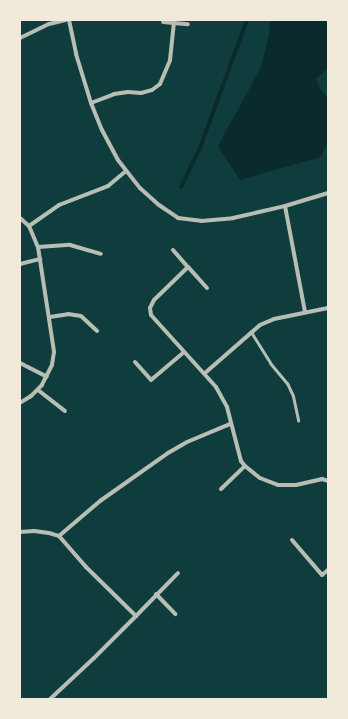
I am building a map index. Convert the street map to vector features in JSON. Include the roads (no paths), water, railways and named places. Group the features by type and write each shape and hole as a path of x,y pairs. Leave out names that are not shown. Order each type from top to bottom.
{"street":[{"path":"20,38 49,24 66,20"},
{"path":"69,20 76,54 91,103 102,130 118,160 126,171 159,205 182,219 201,221 233,218 285,206 328,193"},
{"path":"163,22 188,24"},
{"path":"91,103 114,94 128,92 141,93 152,90 160,84 170,60 174,23"},
{"path":"29,226 59,205 108,186 126,171"},
{"path":"285,206 305,312"},
{"path":"20,218 29,226 38,247 50,316 54,352 52,365 38,390 20,403"},
{"path":"38,247 70,245 101,254"},
{"path":"174,250 207,288"},
{"path":"20,264 40,259"},
{"path":"188,267 154,300 150,308 152,315 184,352 205,373 222,397 241,460 245,466 260,478 278,485 296,485 322,479 327,481"},
{"path":"205,373 260,325 274,319 328,308"},
{"path":"50,316 68,314 80,316 97,331"},
{"path":"135,362 152,380 184,352"},
{"path":"20,363 46,377"},
{"path":"38,390 65,411"},
{"path":"59,536 100,501 168,453 187,442 230,424"},
{"path":"221,489 245,466"},
{"path":"20,532 34,531 59,536 86,567 136,616"},
{"path":"292,540 322,575 328,570"},
{"path":"50,699 94,658 178,573"},
{"path":"156,594 175,614"}],"lane":[{"path":"251,332 270,362 287,383 293,396 298,420"}],"water":[{"path":"270,20 328,20 328,68 316,79 321,90 328,99 328,142 321,157 240,180 218,146 261,67 269,34"}],"waterway":[{"path":"181,187 200,148 247,20"}]}
